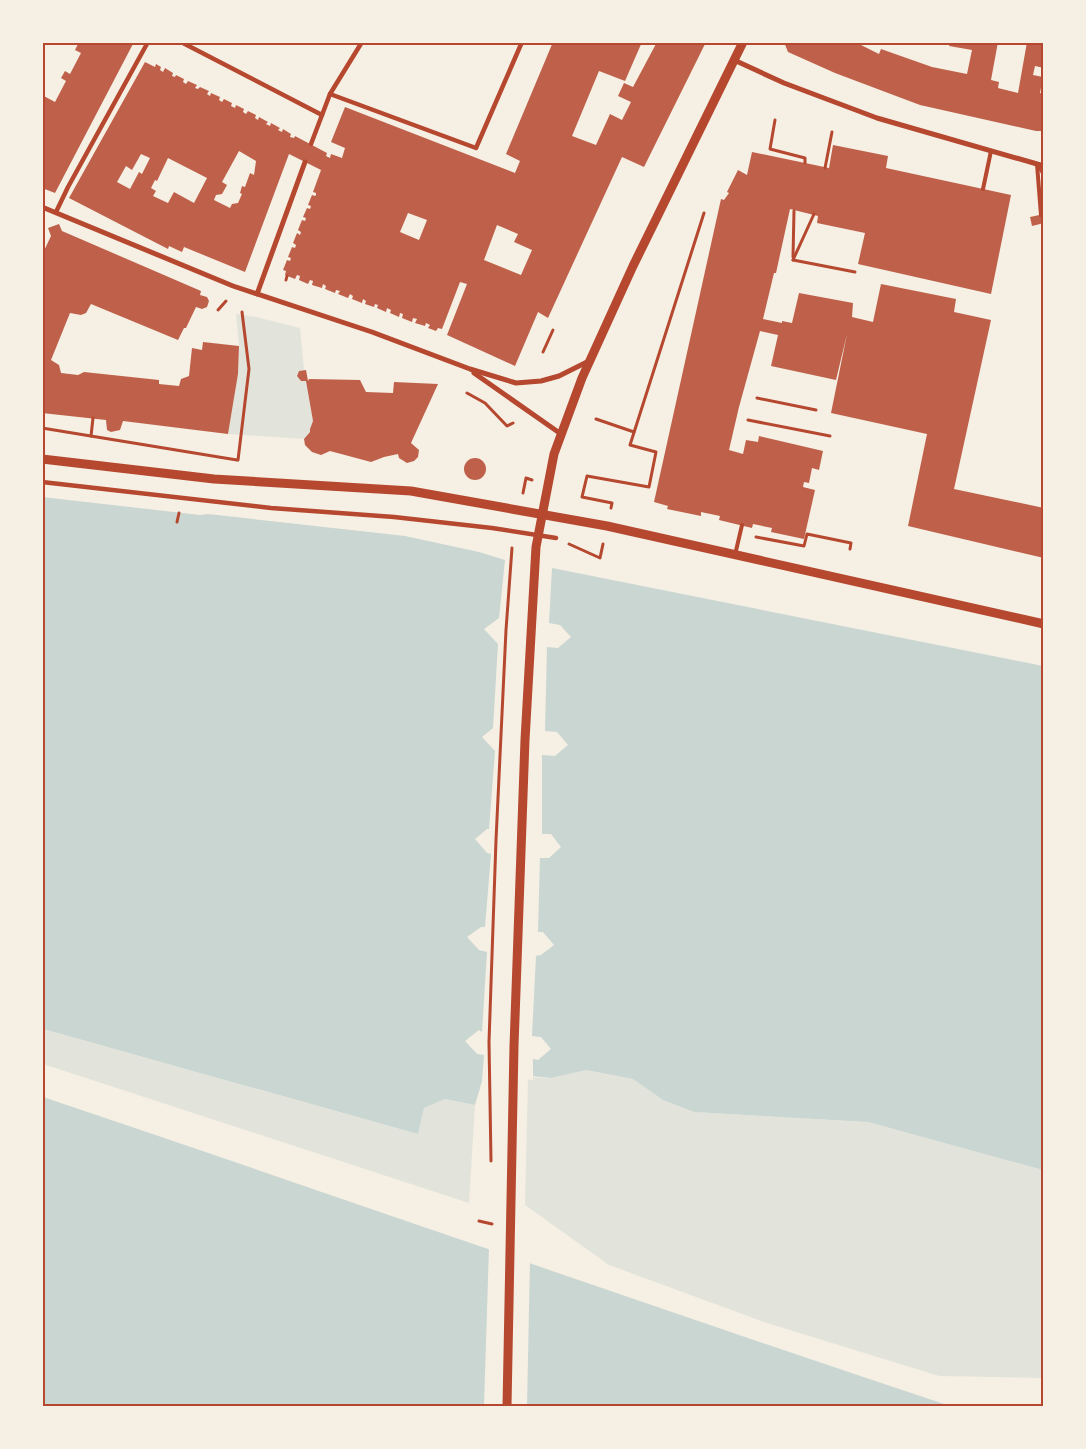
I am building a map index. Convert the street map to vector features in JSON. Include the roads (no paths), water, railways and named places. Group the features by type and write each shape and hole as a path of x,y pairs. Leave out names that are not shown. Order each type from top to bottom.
{"street":[{"path":"56,212 148,42"},
{"path":"181,42 322,115"},
{"path":"311,144 330,94 361,44 354,42"},
{"path":"330,94 476,148 522,42"},
{"path":"506,1406 514,1046 525,740 536,547 554,454 589,361 633,266 743,42"},
{"path":"734,60 784,84 842,105 901,125 1040,165"},
{"path":"257,294 304,162"},
{"path":"42,207 180,265 257,294 372,332 470,369 516,383 535,382 559,376 589,361"},
{"path":"470,369 561,434"},
{"path":"42,459 214,479 411,492 607,526 1044,624"},
{"path":"42,482 271,508 404,518 492,528 556,538"}],"lane":[{"path":"983,189 992,151"},
{"path":"1040,165 1044,175"},
{"path":"1040,165 1041,215"},
{"path":"735,555 742,525"}]}
